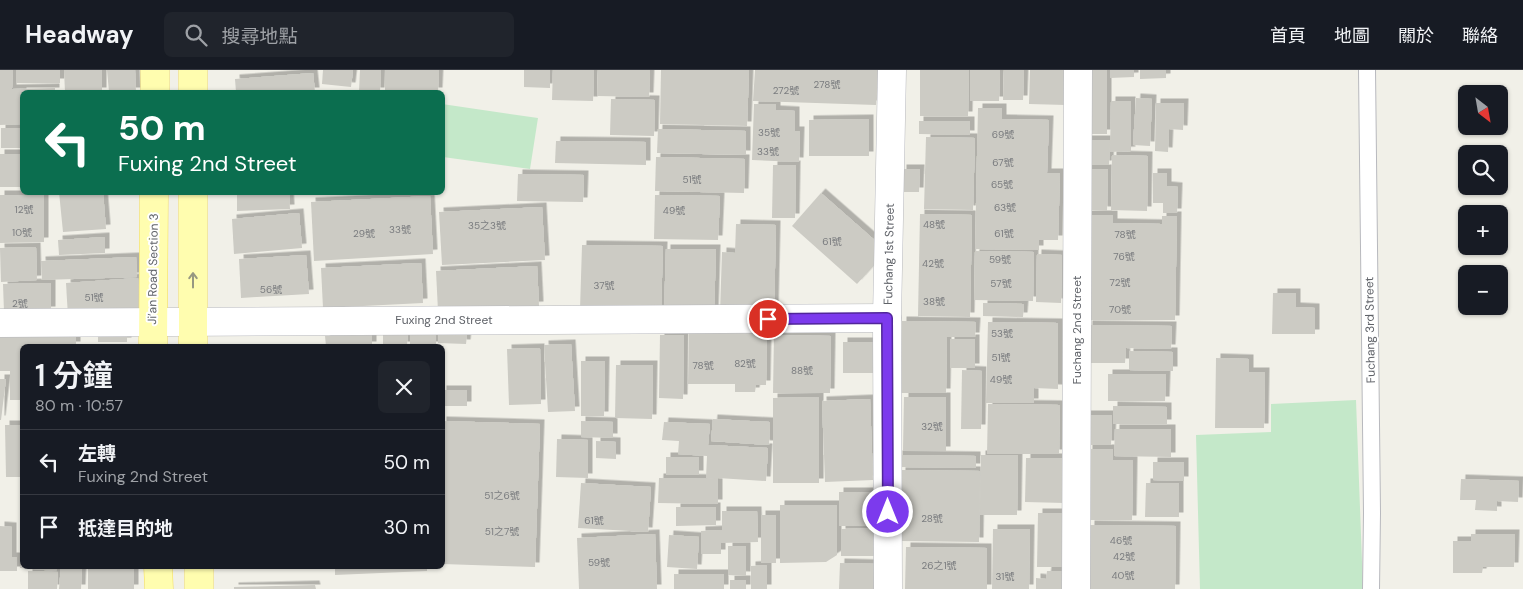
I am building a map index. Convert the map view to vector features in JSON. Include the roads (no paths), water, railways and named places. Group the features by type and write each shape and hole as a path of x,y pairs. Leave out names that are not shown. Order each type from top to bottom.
{"main road":[{"path":"155,70 155,90"},
{"path":"193,70 193,90"},
{"name":"Ji’an Road Section 3","path":"153,334 154,195"},
{"path":"193,195 193,334"},
{"path":"158,569 159,589"},
{"path":"199,569 199,589"}],"street":[{"name":"Fuchang 1st Street","path":"888,589 887,318 892,70"},
{"name":"Fuchang 2nd Street","path":"1076,589 1078,70"},
{"name":"Fuxing 2nd Street","path":"0,322 153,334 193,334 887,318"}],"lane":[{"name":"Fuchang 3rd Street","path":"1367,70 1372,513 1371,589"}]}
